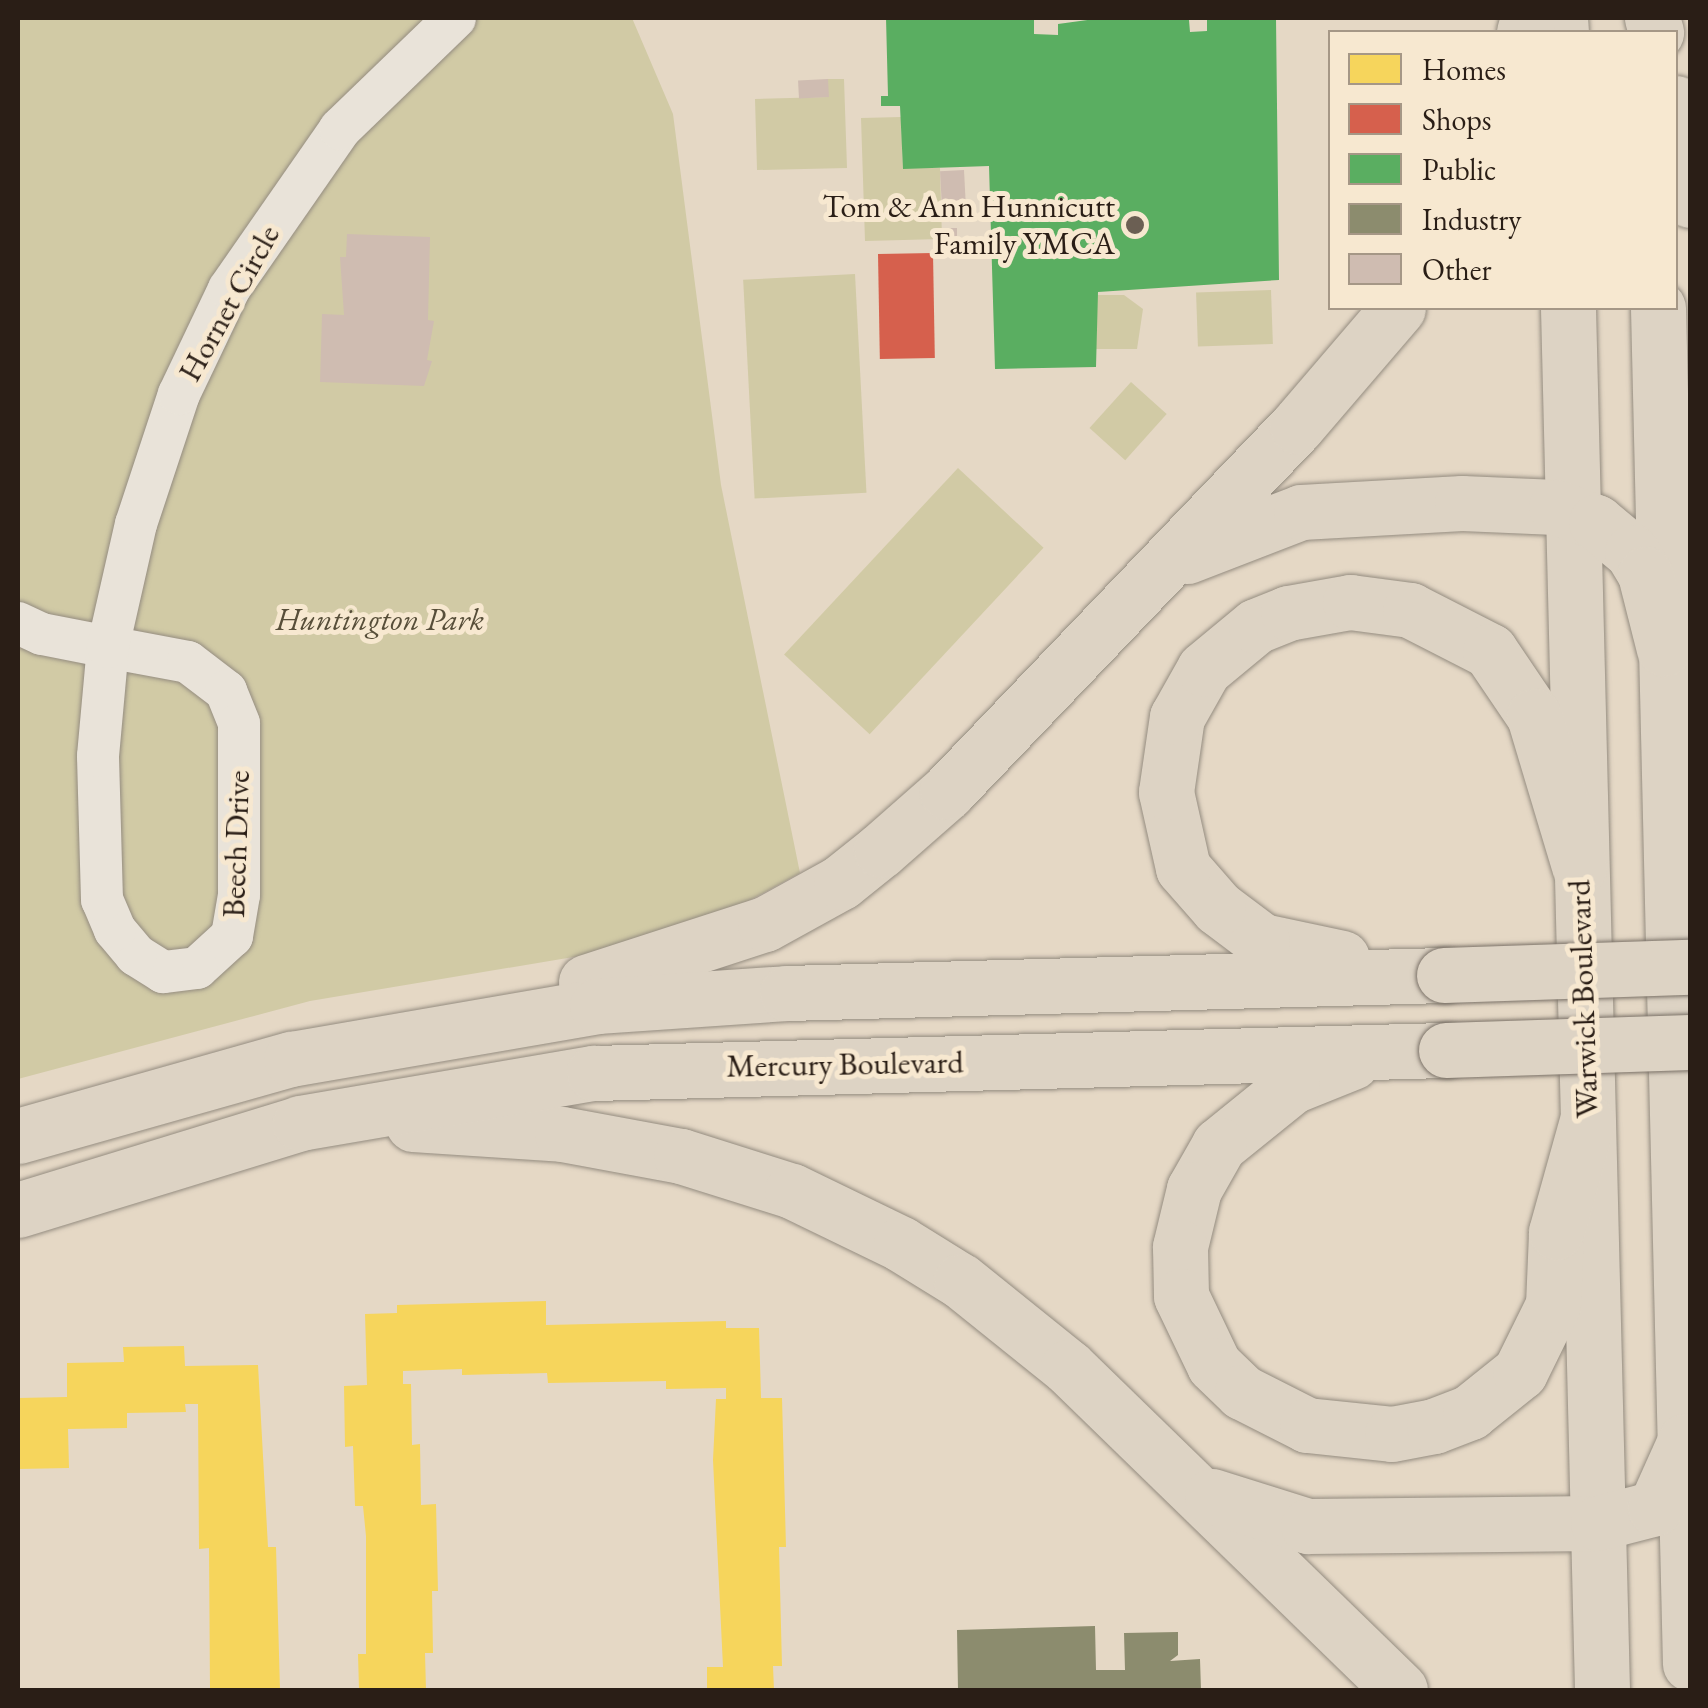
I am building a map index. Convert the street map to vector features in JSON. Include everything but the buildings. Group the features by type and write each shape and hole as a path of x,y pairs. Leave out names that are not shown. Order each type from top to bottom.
{"main road":[{"path":"1678,118 1690,200"},
{"path":"461,1027 765,924 841,882 947,792 1356,362 1396,310"},
{"name":"Warwick Boulevard","path":"1568,310 1602,1690"},
{"path":"1658,310 1664,650 1680,1048 1690,1664"},
{"path":"1158,571 1252,527 1301,512 1462,503 1572,511 1632,552 1645,574 1664,650"},
{"path":"1444,975 1262,941 1218,908 1183,868 1166,792 1169,750 1188,693 1227,646 1288,613 1350,602 1410,610 1465,633 1507,670 1534,716 1580,866"},
{"path":"18,1136 291,1059 579,1008 725,996 1690,967"},
{"name":"Mercury Boulevard","path":"18,1210 300,1123 525,1083 661,1068 1690,1042"},
{"path":"1388,1051 1335,1067 1260,1107 1219,1145 1186,1214 1178,1270 1194,1332 1242,1392 1307,1425 1392,1434 1434,1426 1470,1412 1520,1372 1553,1305 1556,1232 1587,1122"},
{"path":"300,1123 562,1134 681,1156 792,1192 962,1281 1068,1367 1400,1690"},
{"path":"1196,1490 1308,1526 1598,1523 1655,1508 1685,1441"}],"street":[{"name":"Hornet Circle","path":"108,647 136,524 179,394 229,289 340,129 455,18"},
{"name":"Beech Drive","path":"18,623 108,647 188,662 226,691 236,713 242,867 232,936 220,953 177,973 136,955 114,930 102,900 98,756 108,647"}],"green space":[{"name":"Huntington Park","path":"18,18 632,18 673,114 721,485 800,873 732,910 609,951 310,1001 18,1079"},
{"path":"828,79 844,79 847,168 757,170 755,99 828,97"},
{"path":"901,117 903,168 940,168 942,239 865,241 861,118"},
{"path":"855,274 866,493 755,499 743,280"},
{"path":"1271,290 1273,344 1198,347 1196,293"},
{"path":"1097,295 1124,295 1143,309 1137,349 1096,349"},
{"path":"1131,382 1167,414 1125,460 1090,428"},
{"path":"958,468 1044,548 870,734 784,654"}],"place":[{"name":"Tom & Ann Hunnicutt Family YMCA","path":"1135,225"}]}
